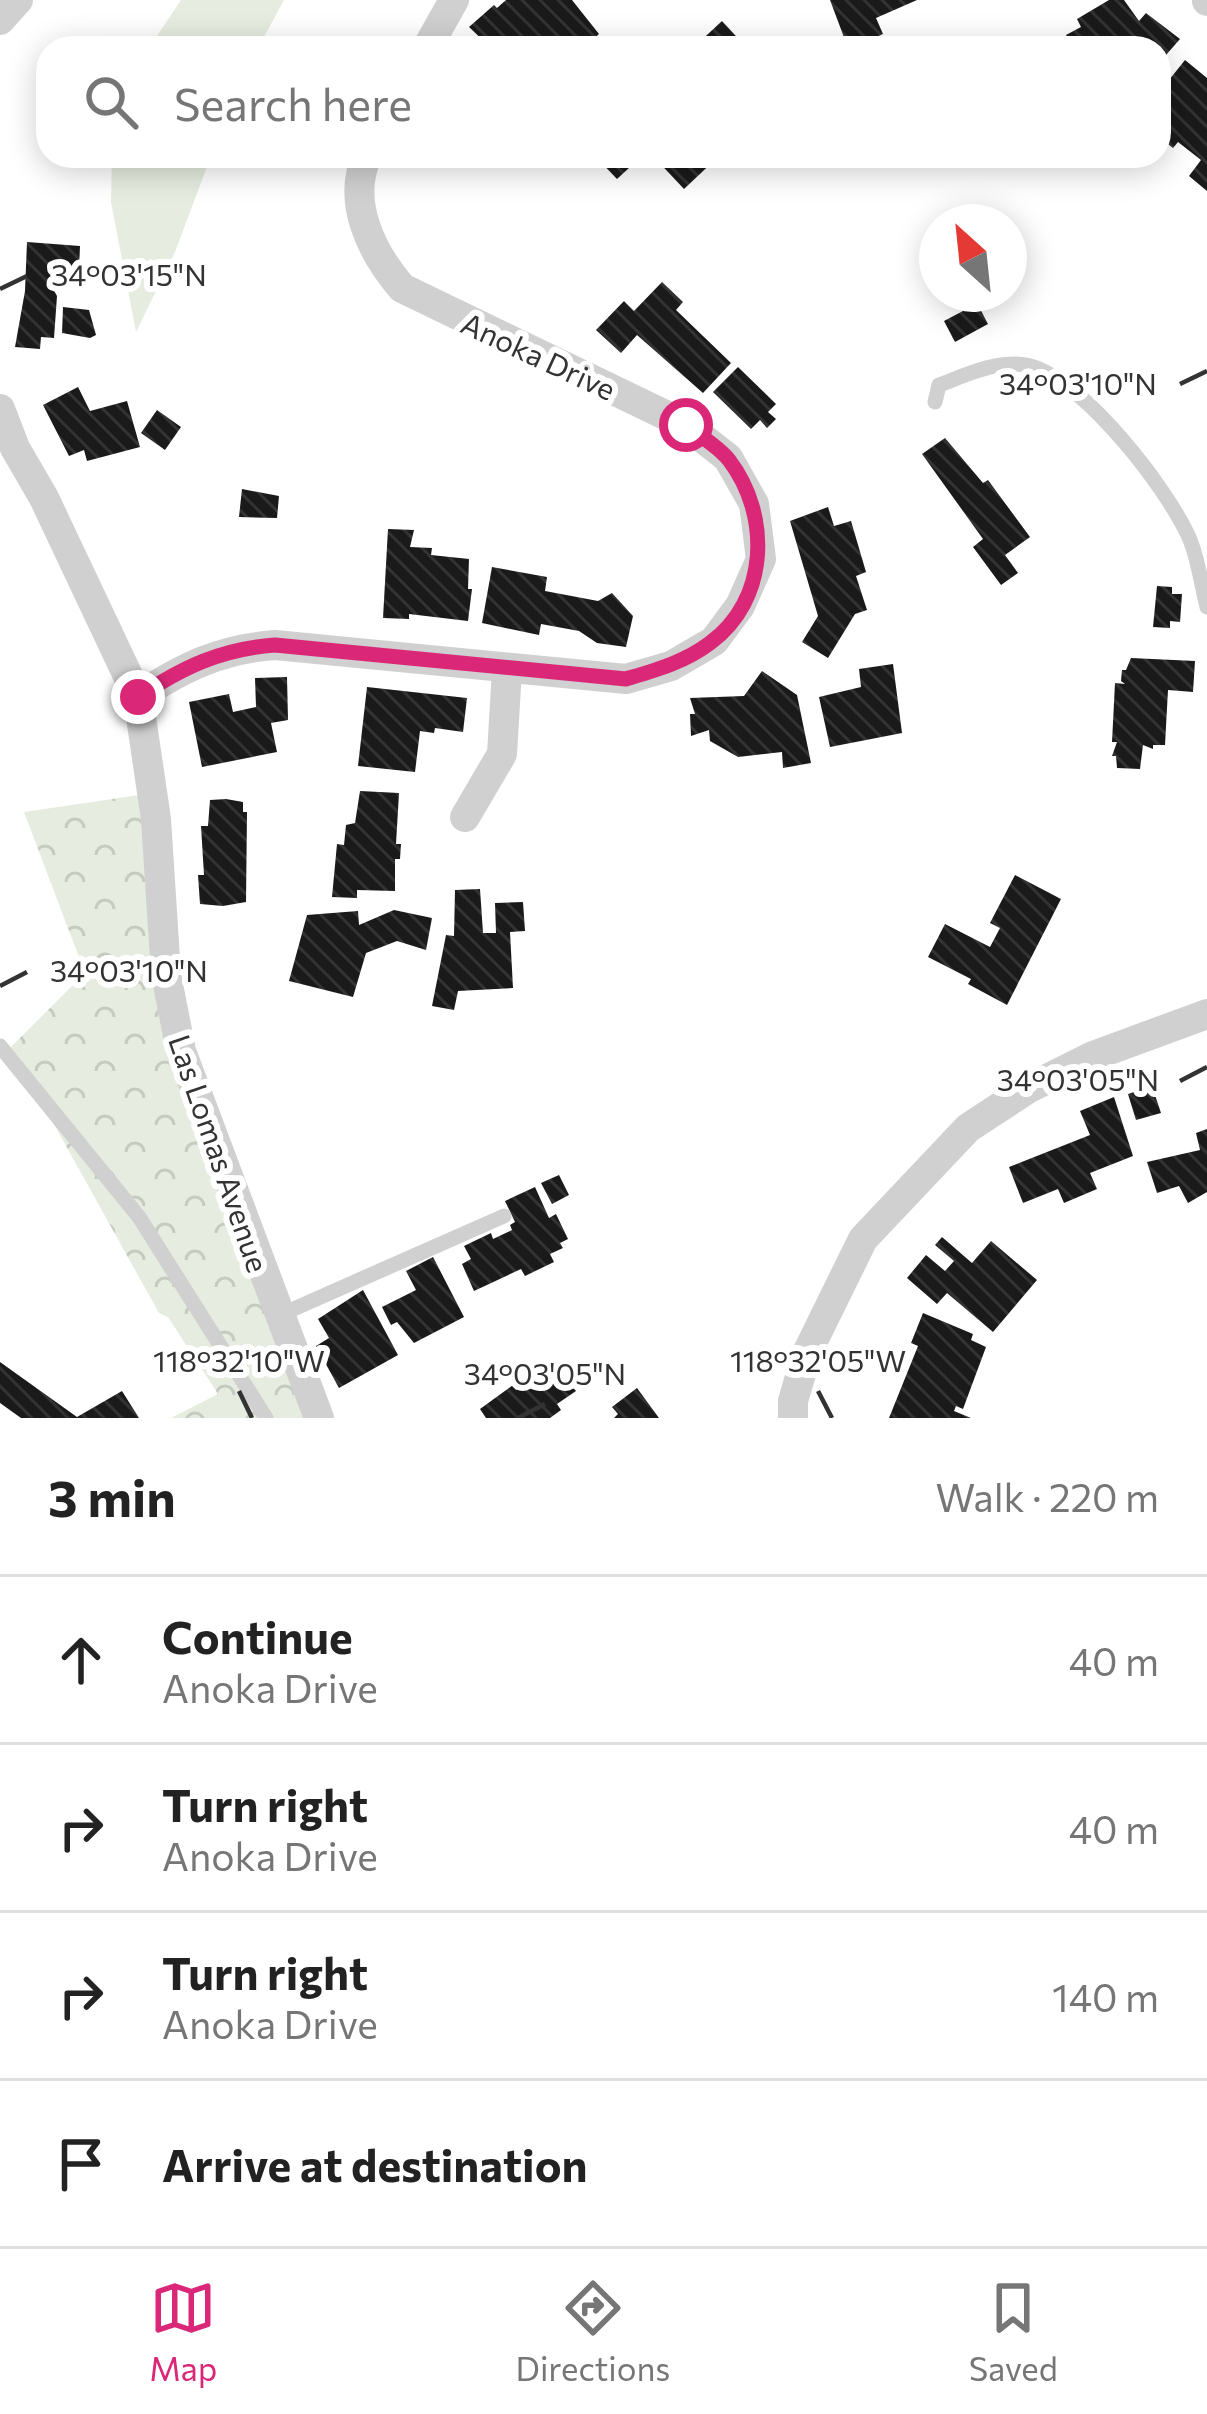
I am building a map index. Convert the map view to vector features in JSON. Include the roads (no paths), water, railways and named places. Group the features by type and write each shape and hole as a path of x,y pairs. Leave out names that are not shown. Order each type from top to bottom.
{"street":[{"path":"0,20 18,0"},
{"path":"434,36 454,0"},
{"name":"Anoka Drive","path":"138,697 203,658 243,647 275,645 626,679 671,666 714,641 740,606 761,559 754,504 728,458 686,425 402,288 378,260 362,217 362,168"},
{"name":"Las Lomas Avenue","path":"0,409 138,697 156,819 166,974 181,1051 319,1418"},
{"path":"465,817 502,754 507,670"},
{"path":"793,1418 807,1352 863,1239 968,1128 1029,1088 1093,1056 1207,1014"}],"lane":[{"path":"935,402 939,386 989,366 1037,368 1104,417 1144,465 1189,536 1207,608"},
{"path":"0,1046 140,1217 266,1418"},
{"path":"278,1316 504,1216"}]}
